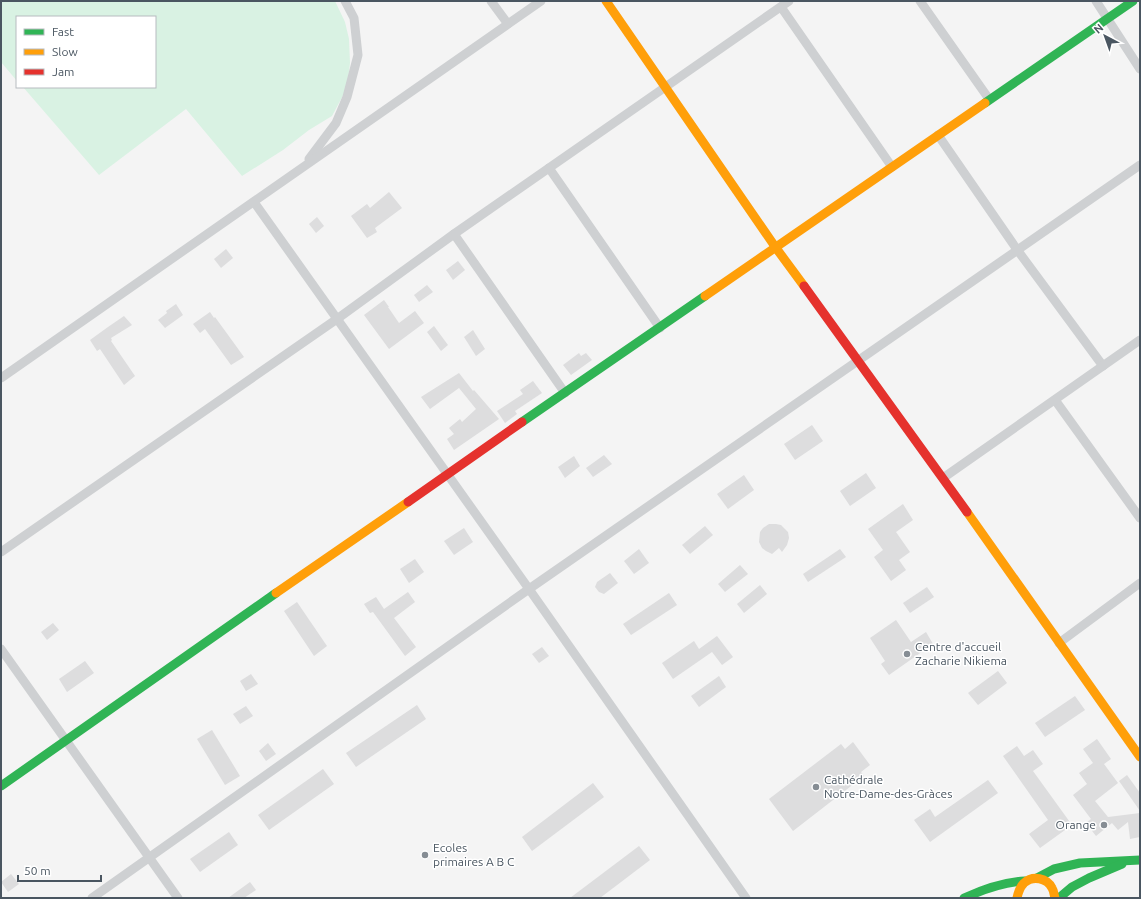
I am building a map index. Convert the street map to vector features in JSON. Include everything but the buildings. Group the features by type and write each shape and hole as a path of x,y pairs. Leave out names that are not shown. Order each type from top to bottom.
{"main road":[{"path":"606,1 776,248 860,361 1140,757"},
{"path":"1,786 447,474 1133,1"},
{"path":"1037,878 1054,869 1080,863 1108,860 1140,860"},
{"path":"1059,898 1072,887 1088,878 1130,861"},
{"path":"964,898 1003,883 1025,881 1037,878 1045,880 1051,886 1055,893 1055,898"},
{"path":"1017,898 1020,886 1025,881"}],"street":[{"path":"345,1 354,18"},
{"path":"304,167 336,123 347,97 358,55 353,1"},
{"path":"491,1 508,24"},
{"path":"1,378 541,1"},
{"path":"1,552 337,319 454,234 789,1"},
{"path":"920,1 989,99"},
{"path":"1096,1 1140,69"},
{"path":"781,7 892,167"},
{"path":"938,135 1018,251 1103,366"},
{"path":"92,898 529,589 860,361 1140,165"},
{"path":"549,168 660,328"},
{"path":"254,202 746,898"},
{"path":"454,234 565,393"},
{"path":"943,478 1140,340"},
{"path":"1055,400 1140,518"},
{"path":"1059,643 1140,583"},
{"path":"1,649 178,898"}],"green space":[{"path":"1,1 335,1 345,22 349,39 350,63 347,88 332,116 242,176 186,109 99,175 24,88 156,88 156,16 16,16 16,80 1,62"}],"traffic: fast":[{"path":"985,103 1133,1"},
{"path":"522,422 705,296"},
{"path":"1,786 276,593"},
{"path":"1037,878 1054,869 1080,863 1140,860"},
{"path":"1059,898 1072,887 1122,864"},
{"path":"964,898 994,886 1025,881"}],"traffic: slow":[{"path":"606,1 776,248 804,286"},
{"path":"705,296 985,103"},
{"path":"276,593 408,502"},
{"path":"967,512 1140,757"},
{"path":"1017,898 1021,886 1035,878 1047,882 1053,890 1055,898"}],"traffic: jam":[{"path":"804,286 967,512"},
{"path":"408,502 522,422"}],"place":[{"name":"Centre d'accueil Zacharie Nikiema","path":"907,654"},
{"name":"Cathédrale Notre-Dame-des-Gràces","path":"816,787"},
{"name":"Orange","path":"1104,825"},
{"name":"Ecoles primaires A B C","path":"425,855"}]}
